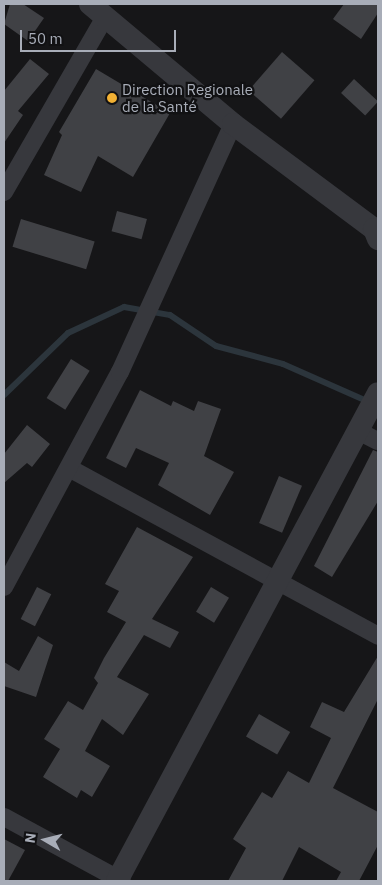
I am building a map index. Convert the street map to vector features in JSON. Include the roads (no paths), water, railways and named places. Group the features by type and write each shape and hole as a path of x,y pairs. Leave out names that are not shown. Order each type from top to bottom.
{"street":[{"path":"4,192 98,10 233,124 377,229"},
{"path":"4,587 120,372 140,323 233,124"},
{"path":"4,817 119,880 378,392"},
{"path":"360,426 378,441"},
{"path":"69,468 378,636"}],"waterway":[{"path":"4,395 68,333 124,307 170,315 216,346 283,364 369,402"}],"place":[{"name":"Direction Regionale de la Santé","path":"112,98"}]}
